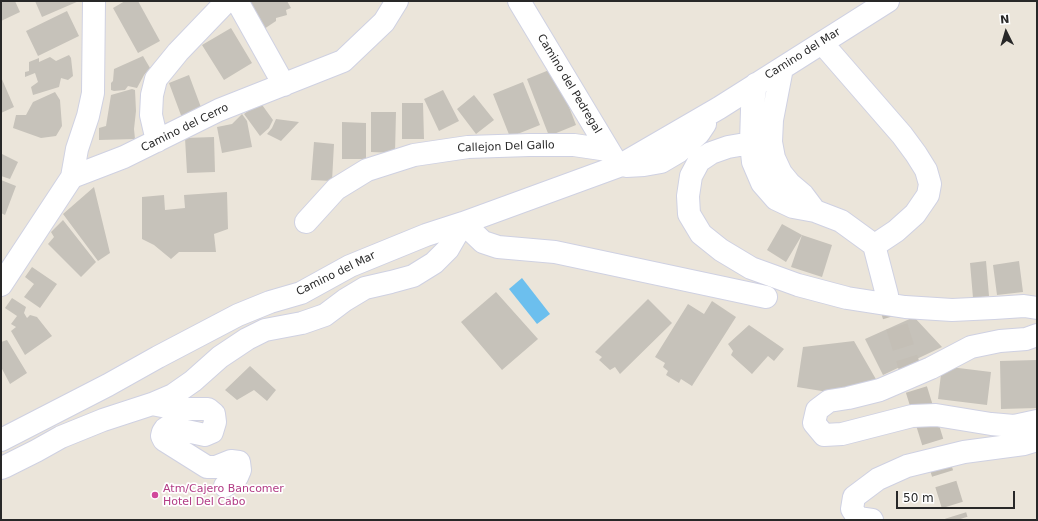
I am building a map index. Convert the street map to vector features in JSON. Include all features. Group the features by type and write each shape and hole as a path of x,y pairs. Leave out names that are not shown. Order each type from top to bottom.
{"street":[{"path":"1,285 72,177 77,150 88,116 93,93 94,1"},
{"path":"157,141 151,115 152,95 156,79 178,52 227,1"},
{"path":"237,1 284,85"},
{"name":"Camino del Cerro","path":"72,177 124,158 219,110 343,61 384,22 397,1"},
{"name":"Camino del Pedregal","path":"519,1 614,158"},
{"name":"Camino del Mar","path":"1,440 108,385 238,315 270,302 301,293 350,266 426,235 463,223 614,158 644,165 661,162 678,152 699,133 719,108 888,1"},
{"path":"822,43 902,135 926,170 930,184 928,195 915,214 896,231 874,245"},
{"path":"782,68 772,120 754,162 762,183 776,199 793,208 815,211 841,222 874,245 887,295"},
{"path":"756,84 752,109 761,143"},
{"path":"761,143 728,147 711,153 699,161 690,176 688,196 689,214 701,234 721,250 751,268 798,284 847,298 905,307 952,310 1024,306 1037,308"},
{"name":"Callejon Del Gallo","path":"306,222 336,189 367,170 414,155 468,147 529,145 574,146 614,158"},
{"path":"1,468 61,437 103,420 152,404 173,394 193,381 220,357 247,339 264,330 302,323 325,315 345,300 365,288 413,276 434,263 448,249 463,223 483,242 498,247 555,252 766,297"},
{"path":"1037,335 1026,339 1000,341 971,347 931,368 880,390 829,401 817,410 814,423 824,435 842,434 912,416 936,415 991,424 1014,426 1037,421"},
{"path":"152,404 172,408 208,409 214,414 215,422 212,432 205,435 168,427 165,429 162,436 164,440 207,467 216,467 230,461 239,462 240,470 237,477 225,486"},
{"path":"872,520 858,518 852,509 854,496 878,478 907,466 964,452 1024,444 1037,440"}],"water":[{"path":"522,278 550,314 537,324 509,289"}],"building":[{"path":"4,1 15,1 20,12 1,21 1,3"},
{"path":"35,1 79,1 42,17"},
{"path":"125,1 138,1 160,41 138,53 113,8"},
{"path":"247,1 287,1 291,8 286,10 287,15 276,18 276,21 264,29"},
{"path":"67,11 79,36 38,56 26,31"},
{"path":"231,28 252,63 224,80 202,45"},
{"path":"69,55 71,58 73,76 68,80 61,78 59,87 33,95 31,87 38,82 35,73 25,77 25,72 29,71 29,62 39,58 39,62 50,57 56,61"},
{"path":"143,56 150,68 144,75 137,88 128,86 125,90 111,90 114,69"},
{"path":"554,68 576,125 549,136 527,79"},
{"path":"189,75 202,110 182,118 169,83"},
{"path":"1,77 14,107 1,113"},
{"path":"523,82 540,125 510,137 493,94"},
{"path":"132,89 135,90 135,139 99,140 99,128 106,126 111,95"},
{"path":"443,90 459,121 439,131 424,99"},
{"path":"55,92 60,100 62,126 56,136 41,138 13,128 16,115 26,115 33,102"},
{"path":"474,95 494,120 476,134 457,109"},
{"path":"260,102 273,120 269,128 260,136 244,114"},
{"path":"402,103 423,103 424,139 402,139"},
{"path":"371,112 396,112 395,153 371,152"},
{"path":"242,114 247,121 252,147 222,153 217,127 232,124"},
{"path":"276,119 299,122 281,141 267,134 272,128"},
{"path":"342,122 366,123 366,159 342,159"},
{"path":"214,137 215,172 187,173 185,138"},
{"path":"314,142 334,144 332,181 311,180"},
{"path":"2,154 18,162 10,179 1,176"},
{"path":"1,180 16,186 5,215 1,213"},
{"path":"94,187 110,253 98,261 63,214"},
{"path":"227,192 228,229 214,234 216,252 179,252 171,259 154,245 142,239 142,197 164,195 165,210 185,208 184,195"},
{"path":"63,220 96,262 81,277 48,244 54,237 51,232"},
{"path":"782,224 802,235 786,262 767,250"},
{"path":"802,235 832,245 822,277 791,267"},
{"path":"986,261 989,296 973,298 970,263"},
{"path":"1019,261 1023,292 997,295 993,265"},
{"path":"32,267 57,284 40,308 24,297 34,284 25,277"},
{"path":"496,292 538,339 502,370 461,322"},
{"path":"12,298 26,307 24,313 27,318 30,315 37,317 52,336 25,355 11,331 16,327 11,324 17,316 5,308"},
{"path":"648,299 672,323 620,374 615,367 610,370 599,360 602,357 595,352"},
{"path":"712,301 736,317 692,386 681,379 679,383 666,375 668,371 663,367 665,363 655,357 688,304 704,314"},
{"path":"914,317 942,347 883,375 865,339"},
{"path":"749,325 784,349 774,361 768,356 752,374 731,355 733,351 728,344"},
{"path":"7,340 27,373 10,384 1,367 1,342"},
{"path":"854,341 877,381 828,392 797,387 803,347"},
{"path":"1037,360 1037,408 1001,409 1000,361"},
{"path":"250,366 276,390 267,401 254,390 237,400 225,390"},
{"path":"942,366 991,372 987,405 938,399"}],"tunnel":[{"path":"887,295 957,520"}],"place":[{"name":"Atm/Cajero Bancomer Hotel Del Cabo","path":"155,495"}]}
